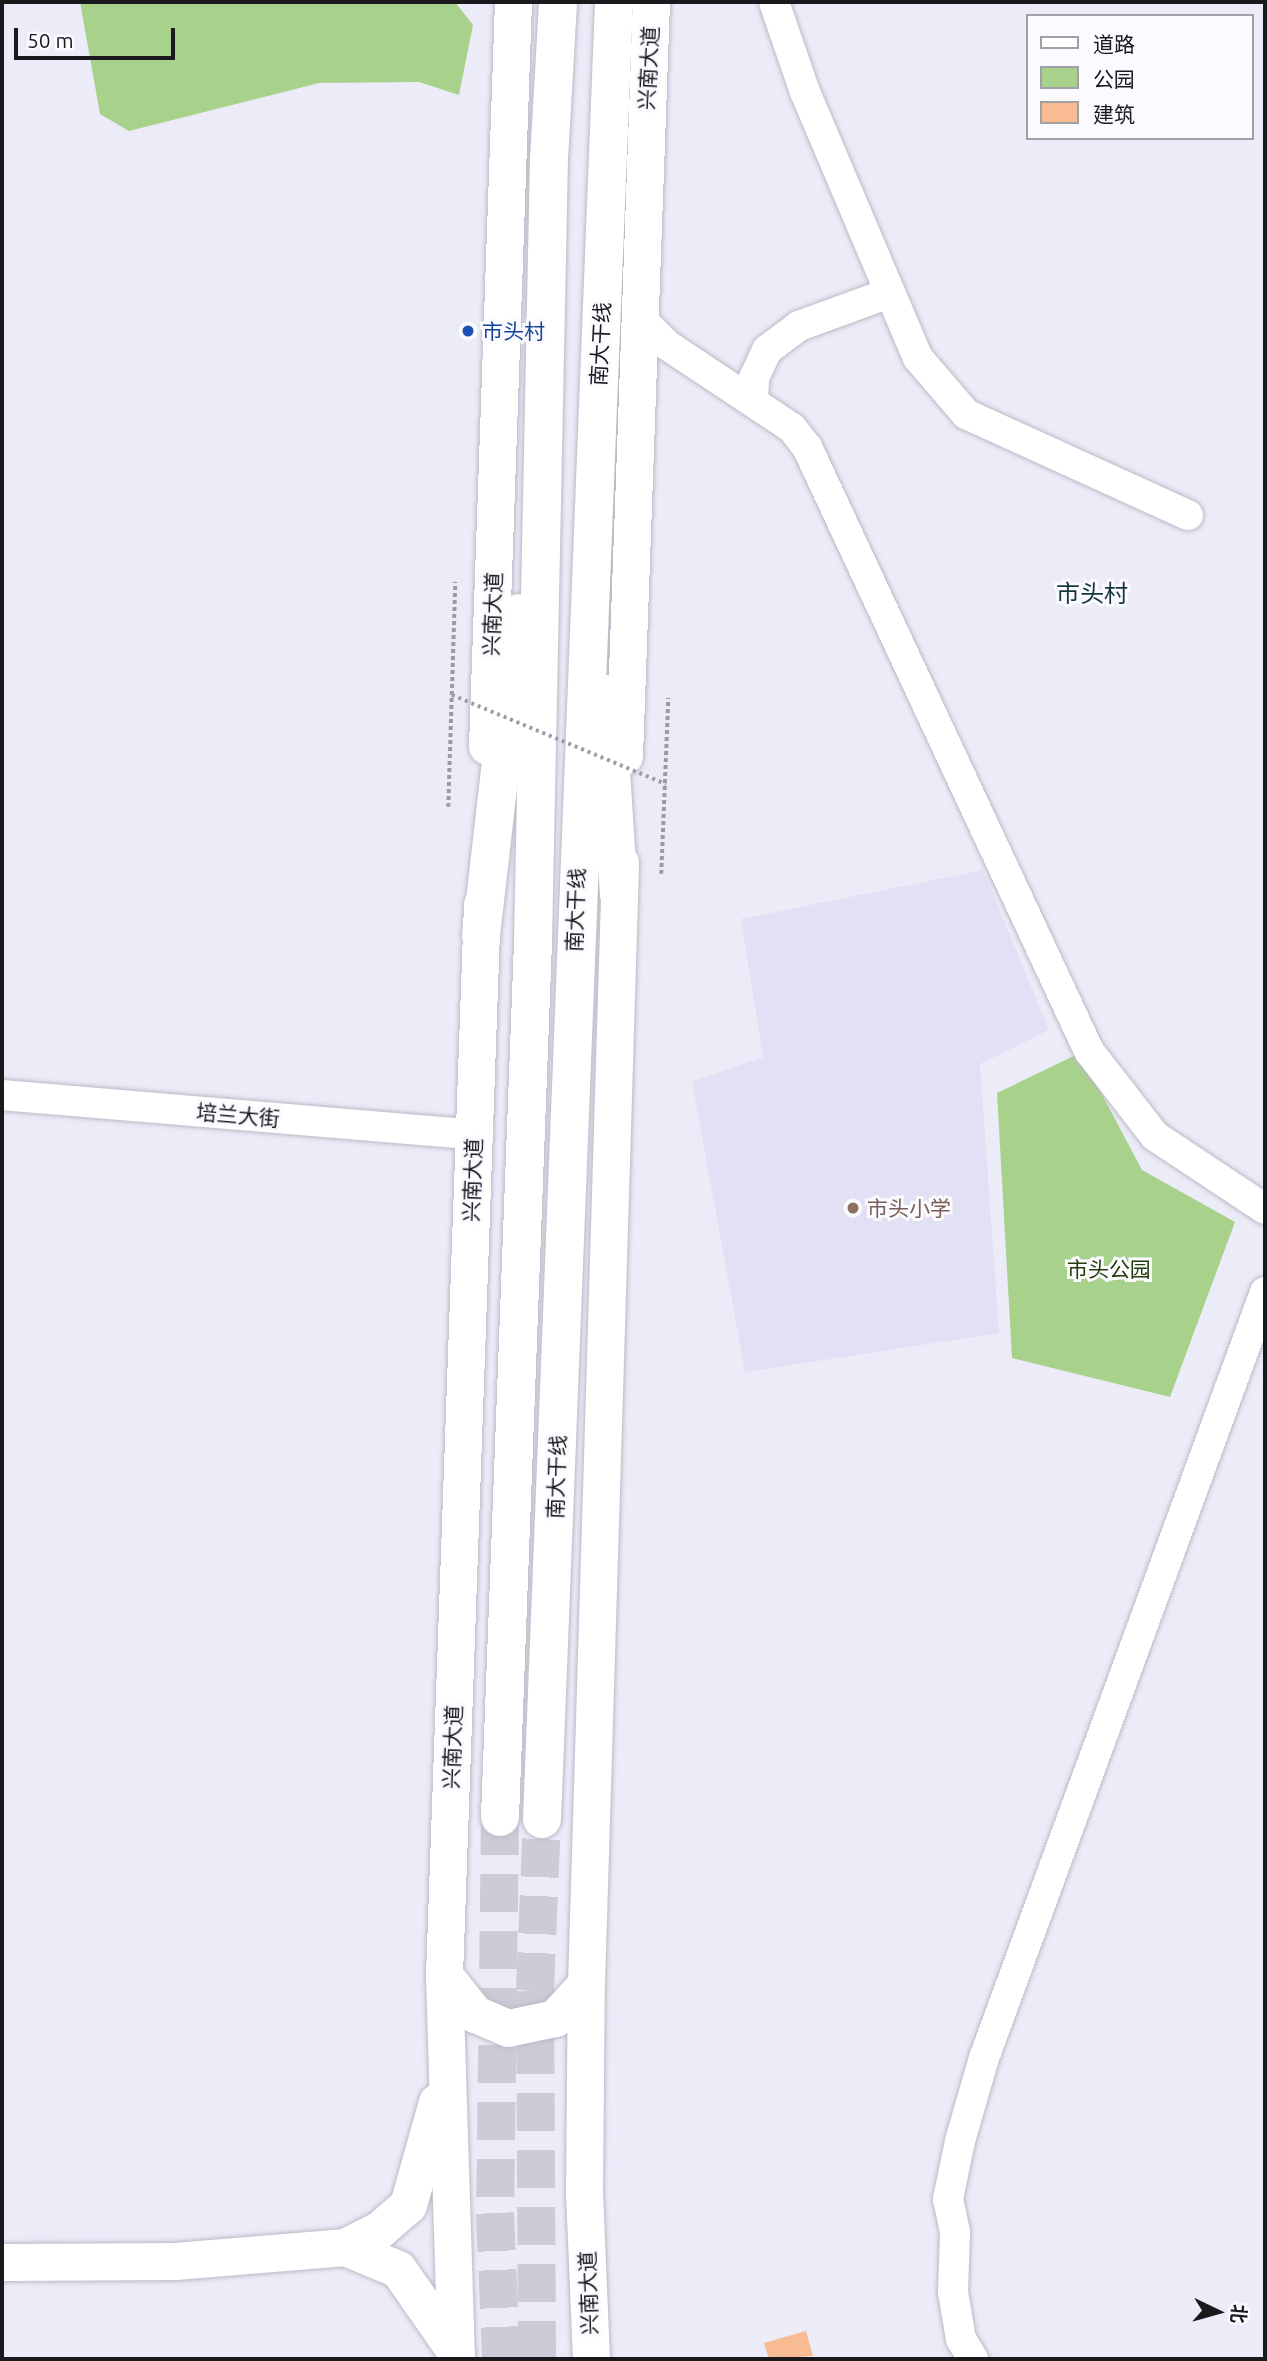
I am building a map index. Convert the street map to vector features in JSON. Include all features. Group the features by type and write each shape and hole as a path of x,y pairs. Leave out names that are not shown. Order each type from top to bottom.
{"highway":[{"name":"南大干线","path":"500,1817 533,955 545,374 558,2"},
{"name":"南大干线","path":"542,1819 614,2"},
{"path":"481,935 545,374"},
{"path":"594,495 619,895"}],"main road":[{"name":"兴南大道","path":"456,2356 444,1975 513,2"},
{"name":"兴南大道","path":"590,2359 584,2193 586,1983 619,895 651,2"},
{"path":"444,1975 475,2014 508,2028 555,2018 586,1983"},
{"path":"2,2262 176,2261 345,2247 379,2230 408,2205 447,2067"},
{"path":"345,2247 398,2269 456,2356"}],"street":[{"path":"774,2 805,92 918,358 966,414 1188,515"},
{"path":"753,400 754,378 767,350 799,326 889,293"},
{"path":"641,318 667,345 792,428 822,476 1089,1051 1155,1136 1265,1209"},
{"name":"培兰大街","path":"2,1095 474,1135"},
{"path":"973,2359 961,2339 953,2292 956,2232 948,2199 960,2141 984,2058 1265,1292"}],"path":[{"path":"449,807 455,582"},
{"path":"452,695 666,784"},
{"path":"661,874 668,698"}],"shaded area":[{"name":"市头小学","path":"983,870 1049,1030 980,1064 999,1333 745,1372 692,1082 763,1057 741,919"}],"green space":[{"path":"80,2 455,2 473,25 459,95 419,82 319,83 129,131 100,114"},
{"name":"市头公园","path":"1080,1053 1142,1170 1235,1222 1170,1397 1012,1358 997,1093"}],"building":[{"path":"806,2331 813,2356 769,2359 764,2343"}],"tunnel":[{"path":"500,1817 495,2213 501,2359"},
{"path":"537,2359 535,1991 542,1819"}],"place":[{"name":"市头村","path":"468,331"},
{"name":"市头小学","path":"853,1208"}],"district":[{"name":"市头村","path":"1092,594"}]}
